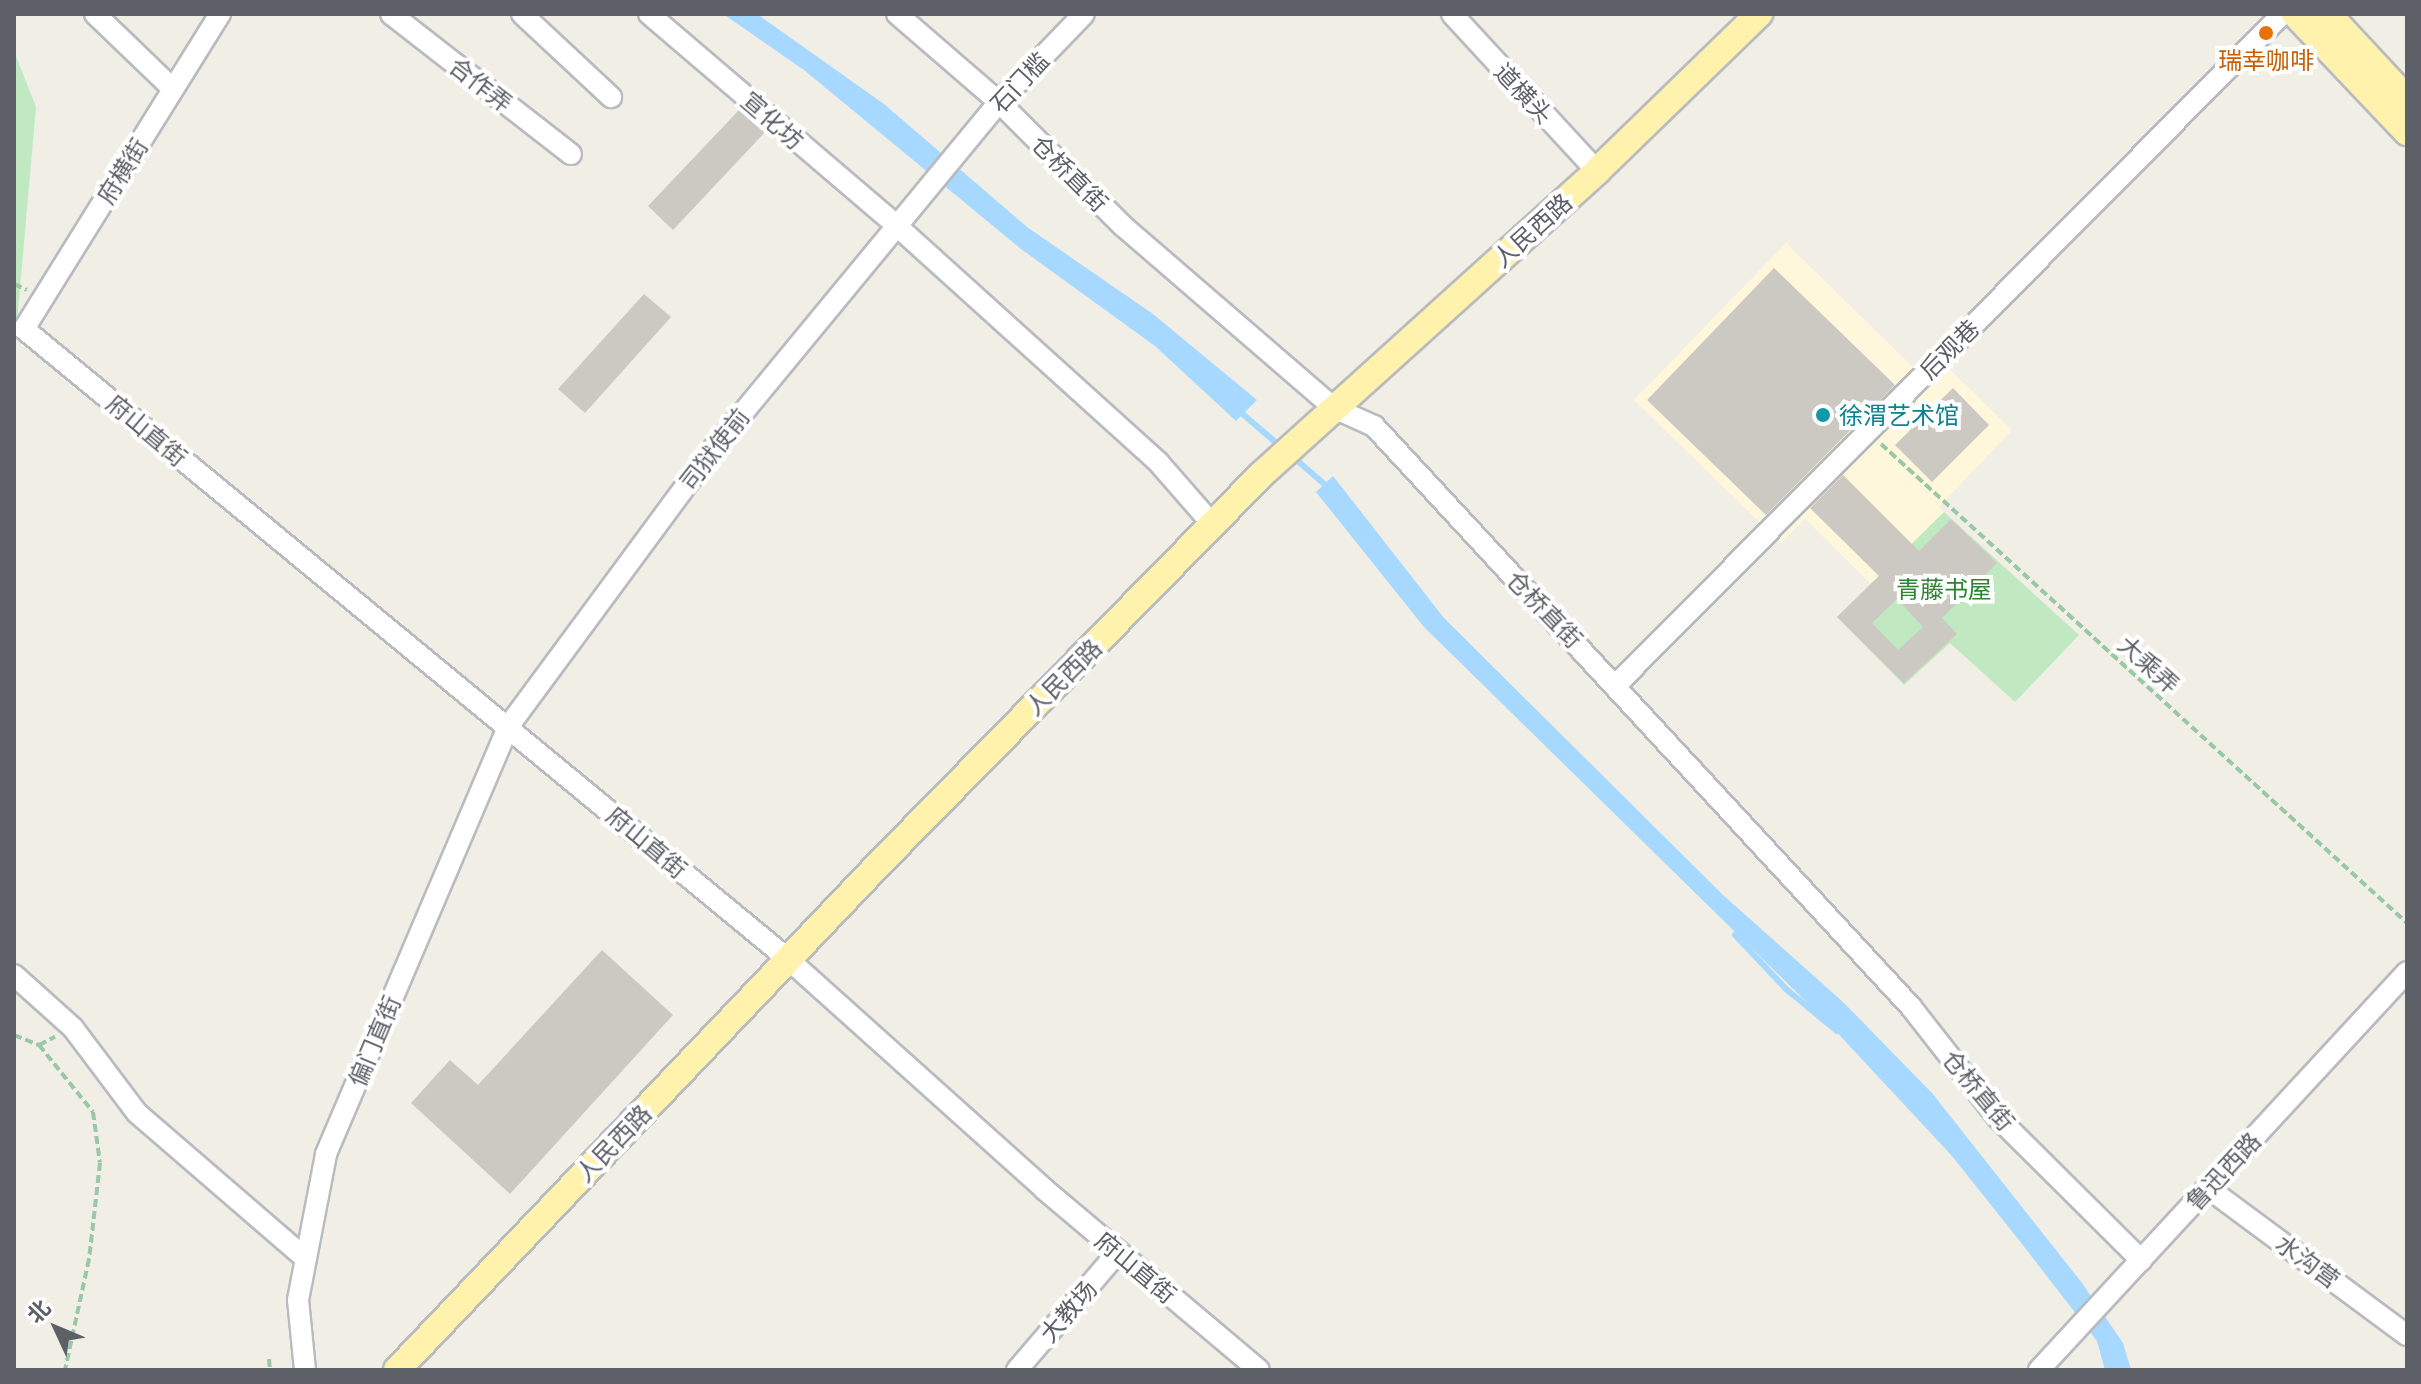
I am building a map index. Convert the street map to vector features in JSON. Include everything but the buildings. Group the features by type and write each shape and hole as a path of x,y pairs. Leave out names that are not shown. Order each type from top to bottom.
{"main road":[{"name":"人民西路","path":"397,1370 788,959 1261,475 1597,171 1759,14"},
{"path":"2295,14 2407,132"},
{"path":"2328,14 2407,99"}],"street":[{"path":"95,14 173,89"},
{"name":"府横街","path":"24,329 220,14"},
{"name":"合作弄","path":"391,14 571,154"},
{"path":"522,14 611,97"},
{"name":"宣化坊","path":"649,14 897,226 1159,463 1213,525"},
{"name":"仓桥直街","path":"897,14 999,102 1123,226 1334,408 1374,426 1617,684 1911,1007 1998,1118 2141,1260"},
{"name":"石门槛","path":"934,181 999,102 1084,14"},
{"name":"道横头","path":"1452,14 1597,171"},
{"name":"后观巷","path":"1617,684 2282,14"},
{"name":"司狱使前","path":"508,727 709,454 934,181"},
{"name":"府山直街","path":"24,329 788,959 1118,1252 1259,1370"},
{"name":"偏门直街","path":"305,1370 298,1300 326,1154 508,727"},
{"name":"鲁迅西路","path":"2039,1370 2407,972"},
{"path":"14,975 73,1028 137,1113 306,1259"},
{"name":"水沟营","path":"2208,1188 2407,1335"},
{"name":"大教场","path":"1017,1370 1118,1252"}],"path":[{"name":"大乘弄","path":"1868,431 2407,923"},
{"path":"14,1035 39,1045 93,1112 100,1163 89,1259 65,1370"},
{"path":"269,1359 270,1370"}],"shaded area":[{"name":"徐渭艺术馆","path":"1786,243 1917,371 1934,354 2012,430 1939,507 1944,512 1871,584 1805,519 1781,543 1634,400"}],"green space":[{"path":"14,51 36,107 14,356"},
{"name":"青藤书屋","path":"1944,512 2079,635 2015,702 1950,643 1904,685 1837,617"}],"water":[{"path":"723,14 757,14 884,104 1027,227 1153,314 1257,400 1236,421 1155,346 1021,249 804,70"},
{"path":"1333,476 1444,618 1723,895 1843,1002 1932,1093 2082,1283 2123,1343 2131,1370 2105,1370 2097,1341 1952,1156 1831,1026 1424,627 1316,492"}],"waterway":[{"path":"1238,410 1281,447"},
{"path":"1293,457 1330,489"},
{"path":"1735,935 1786,989 1837,1031"}],"place":[{"name":"瑞幸咖啡","path":"2266,33"},
{"name":"徐渭艺术馆","path":"1823,415"}]}
